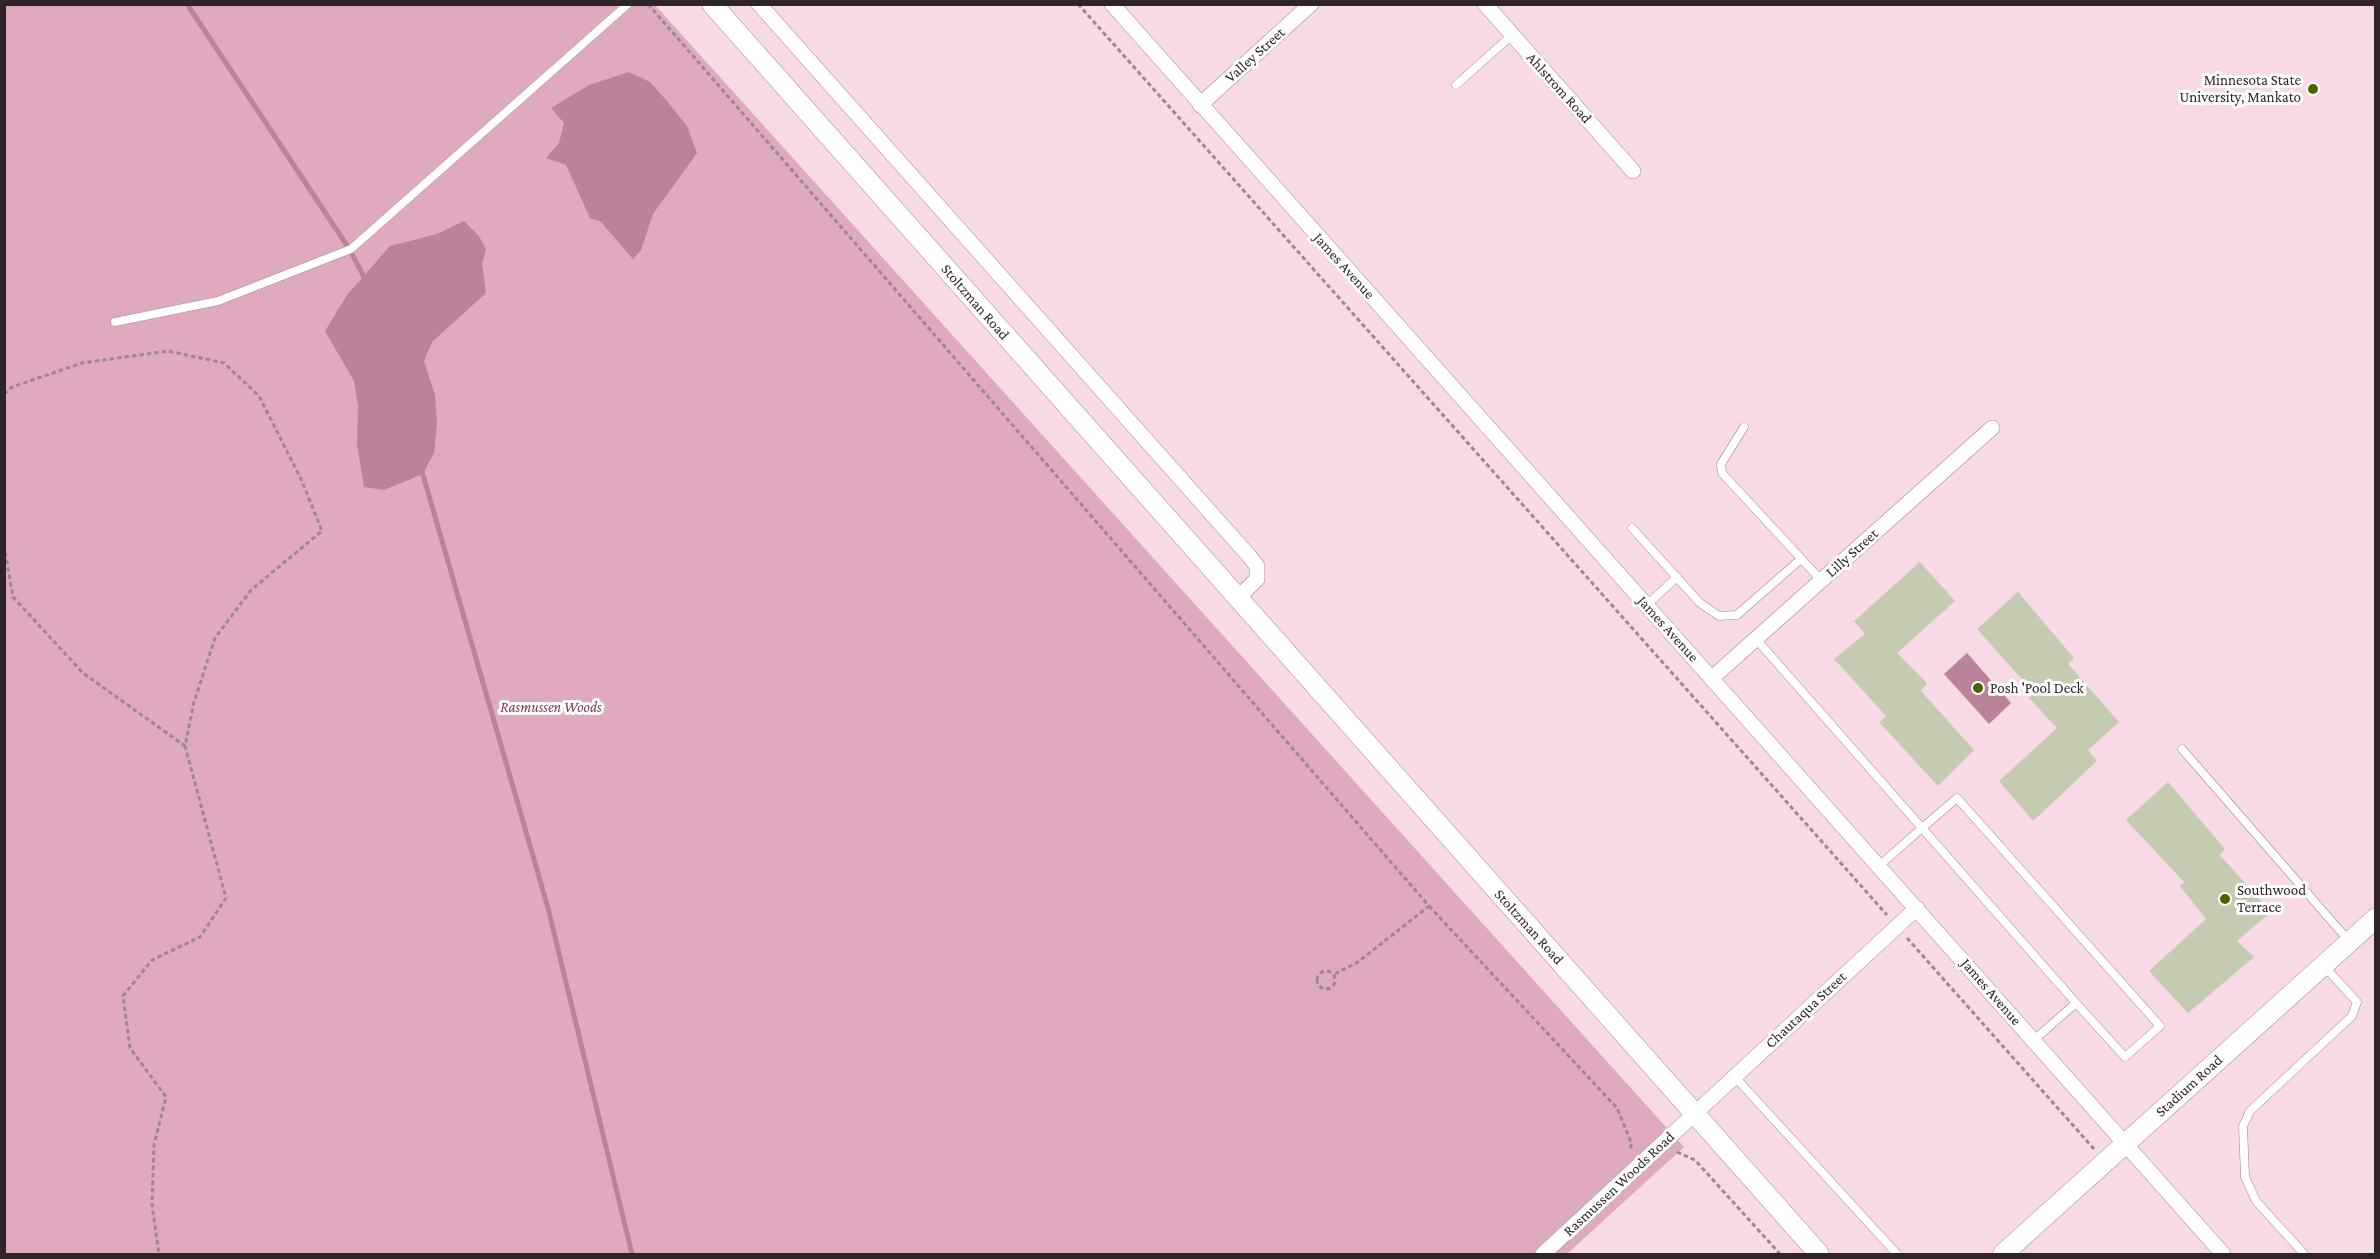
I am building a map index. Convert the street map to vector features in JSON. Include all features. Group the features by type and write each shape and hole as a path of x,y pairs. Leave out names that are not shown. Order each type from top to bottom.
{"street":[{"name":"Stoltzman Road","path":"712,4 1819,1254"},
{"path":"759,4 1250,557 1257,566 1257,579 1238,599"},
{"name":"James Avenue","path":"1112,4 2223,1254"},
{"name":"Valley Street","path":"1200,105 1311,4"},
{"name":"Ahlstrom Road","path":"1485,4 1633,171"},
{"name":"Lilly Street","path":"1712,678 1992,428"},
{"name":"Chautaqua Street","path":"1695,1113 1917,908"},
{"name":"Stadium Road","path":"2003,1254 2376,918"},
{"name":"Rasmussen Woods Road","path":"1543,1254 1695,1113"}],"lane":[{"path":"115,322 218,301 351,249 628,4"},
{"path":"1456,85 1512,36"},
{"path":"1744,427 1721,464 1722,473 1821,580"},
{"path":"1632,528 1704,606 1719,616 1737,615 1802,560"},
{"path":"1647,605 1677,577"},
{"path":"1756,639 1922,828 2076,1003 2125,1057 2160,1026 1957,798 1922,828 1879,866"},
{"path":"2182,749 2349,941"},
{"path":"2304,1254 2256,1201 2245,1177 2243,1126 2250,1111 2352,1016 2357,1002 2323,965"},
{"path":"2034,1041 2076,1003"},
{"path":"1734,1076 1897,1254"}],"path":[{"path":"648,4 1429,906 1617,1108 1631,1142 1629,1174"},
{"path":"1078,4 2105,1161"},
{"path":"4,394 12,387 82,363 168,351 224,363 259,396 301,479 322,531 251,590 215,638 194,702 185,746 226,898 200,937 152,960 123,996 130,1048 166,1097 154,1145 152,1205 159,1254"},
{"path":"4,545 13,597 83,673 185,746"},
{"path":"1333,975 1358,962 1429,906"},
{"path":"1326,970 1333,975 1335,986 1329,991 1321,987 1316,980 1318,973 1326,970"},
{"path":"1672,1149 1695,1160 1780,1254"}],"green space":[{"name":"Rasmussen Woods","path":"5,5 655,5 1684,1147 1567,1254 5,1254"}],"shaded area":[{"path":"629,72 650,82 667,101 687,126 697,153 653,214 641,250 633,259 601,222 590,218 566,165 546,158 559,143 564,123 551,108 589,85"},
{"path":"464,221 479,236 486,249 482,264 486,293 432,342 424,361 435,395 437,424 434,453 423,474 384,490 364,487 357,445 358,406 354,381 325,331 347,295 390,246 437,234"},
{"name":"Posh 'Pool Deck","path":"1967,653 2011,703 1989,724 1944,674"}],"building":[{"path":"1920,562 1955,601 1897,653 1927,683 1921,691 1974,750 1938,786 1879,722 1886,716 1834,659 1865,634 1854,621"},
{"path":"2018,592 2074,658 2068,664 2119,722 2088,750 2097,761 2033,821 1999,781 2057,728 2029,698 2035,694 1977,629"},
{"name":"Southwood Terrace","path":"2168,782 2225,849 2220,855 2271,912 2237,941 2254,957 2188,1013 2149,971 2206,919 2180,886 2184,882 2126,820"}],"waterway":[{"path":"187,4 350,250 366,281"},
{"path":"421,468 548,908 632,1254"}],"place":[{"name":"Minnesota State University, Mankato","path":"2313,89"},
{"name":"Posh 'Pool Deck","path":"1978,688"},
{"name":"Southwood Terrace","path":"2225,899"}]}
